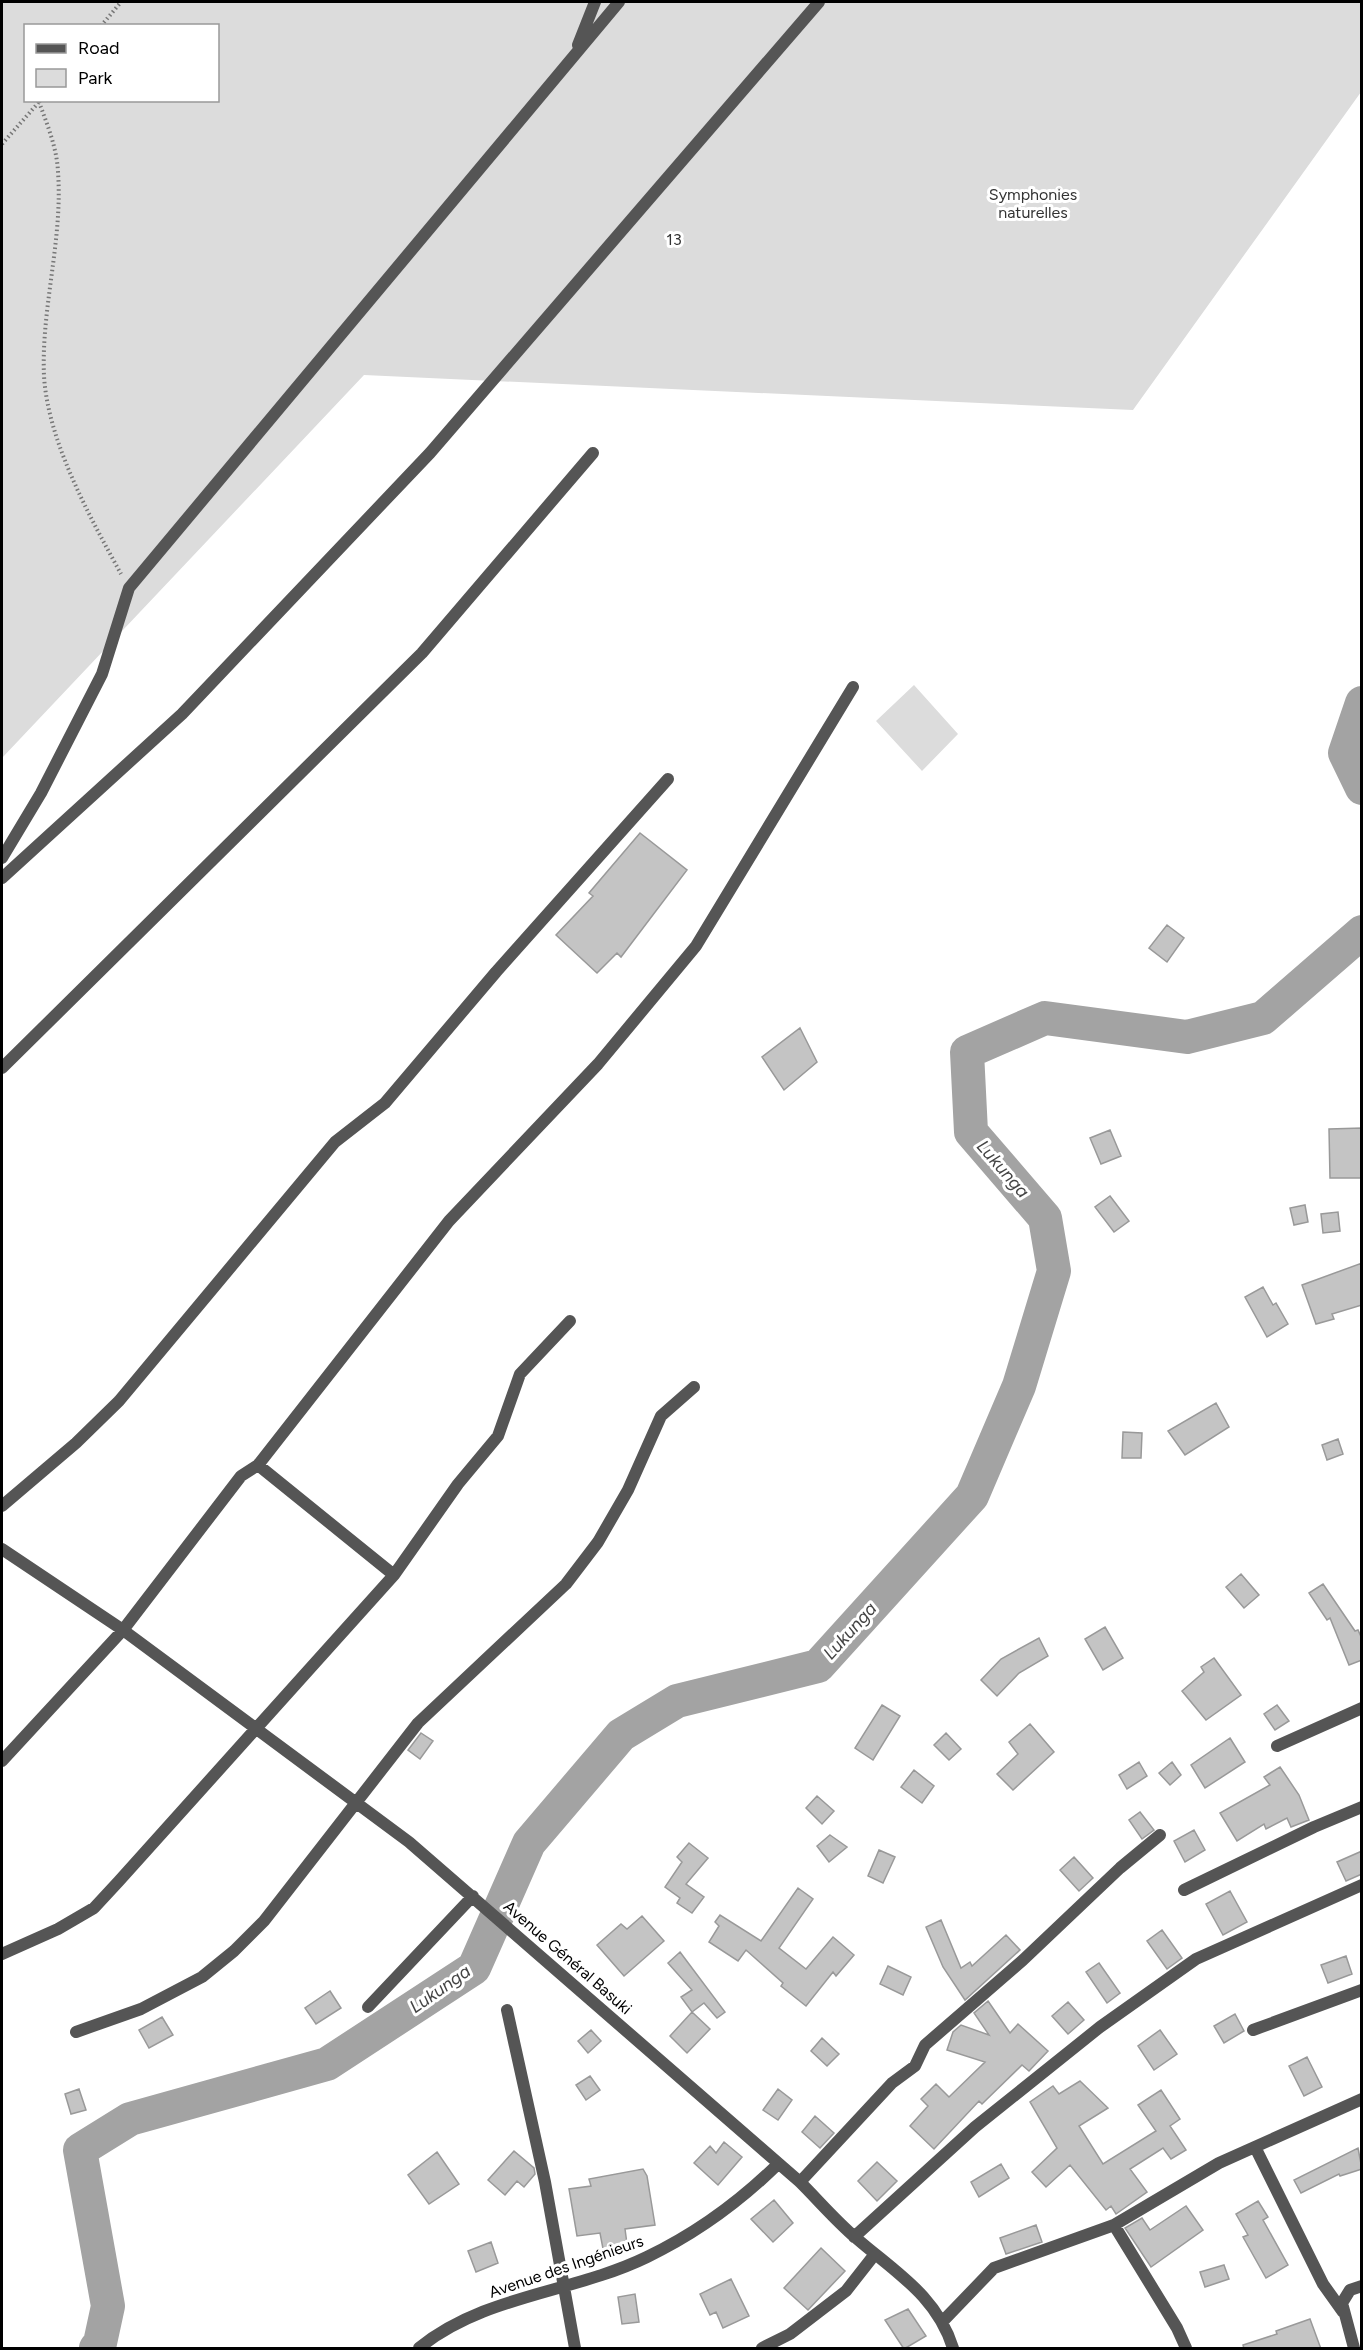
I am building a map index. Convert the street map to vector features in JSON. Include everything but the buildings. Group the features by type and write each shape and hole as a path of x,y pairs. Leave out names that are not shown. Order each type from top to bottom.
{"street":[{"path":"576,52 595,2"},
{"path":"2,858 41,793 102,674 129,588 619,2"},
{"path":"2,878 182,714 430,453 819,2"},
{"path":"2,1068 422,653 593,453"},
{"path":"2,1761 123,1630 241,1476 258,1465 449,1221 598,1065 696,946 853,687"},
{"path":"2,1506 76,1443 118,1401 335,1142 385,1103 511,955 668,779"},
{"path":"2,1954 58,1929 94,1908 256,1729 394,1575 458,1484 498,1436 520,1374 570,1321"},
{"path":"76,2032 141,2009 202,1977 234,1951 264,1921 418,1724 566,1584 598,1542 628,1490 661,1416 694,1387"},
{"path":"258,1465 394,1575"},
{"name":"Avenue Général Basuki","path":"2,1550 123,1630 409,1842 523,1938 777,2165 800,2182 854,2237 926,2299 943,2321 953,2349"},
{"path":"1277,1746 1362,1708"},
{"path":"1184,1890 1314,1827 1362,1808"},
{"path":"800,2182 860,2115 892,2083 915,2066 925,2045 1023,1960 1120,1868 1160,1835"},
{"path":"854,2237 993,2113 1100,2027 1196,1959 1362,1885"},
{"path":"368,2007 473,1896"},
{"path":"1253,2030 1362,1990"},
{"path":"507,2010 565,2286 575,2349"},
{"path":"943,2321 994,2268 1114,2226 1219,2163 1362,2099"},
{"path":"1255,2147 1323,2284 1343,2312 1354,2349"},
{"name":"Avenue des Ingénieurs","path":"419,2349 441,2331 513,2299 565,2286 646,2258 713,2219 777,2165"},
{"path":"1114,2226 1177,2328 1186,2349"},
{"path":"762,2349 790,2334 846,2290 875,2254"},
{"path":"1343,2312 1344,2296 1350,2290 1362,2286"}],"path":[{"path":"103,24 121,2"},
{"path":"2,144 39,102"},
{"path":"40,102 58,170 58,204 44,376 49,407 78,495 129,588"}],"green space":[{"name":"Symphonies naturelles","path":"2,2 1361,2 1361,92 1133,410 364,375 2,758"},
{"path":"914,685 958,734 922,771 876,721"}],"waterway":[{"name":"Lukunga","path":"1362,703 1345,753 1362,788"},
{"name":"Lukunga","path":"96,2348 100,2343 108,2306 80,2150 130,2119 327,2064 474,1968 529,1843 621,1735 677,1701 818,1666 972,1496 1019,1386 1054,1271 1045,1218 971,1132 967,1052 1045,1018 1187,1037 1263,1018 1362,932"}],"park label":[{"name":"13","path":"674,239"}]}
